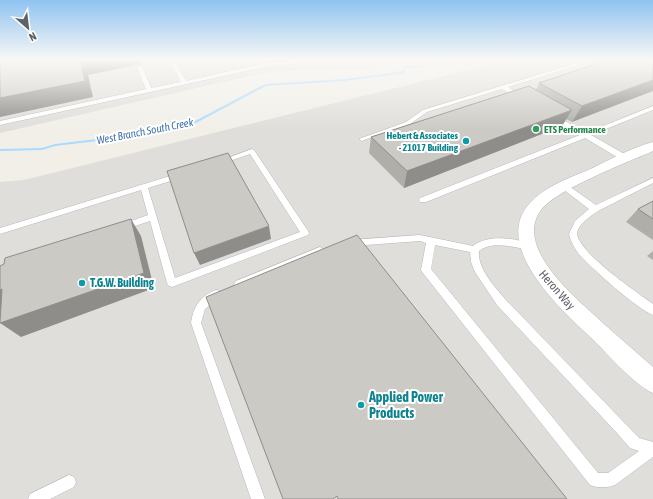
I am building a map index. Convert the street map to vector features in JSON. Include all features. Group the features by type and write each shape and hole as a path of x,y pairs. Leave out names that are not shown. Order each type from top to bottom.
{"street":[{"name":"Heron Way","path":"653,146 563,186 541,198 532,208 526,226 528,246 538,267 559,295 653,382"}],"lane":[{"path":"146,83 149,90"},
{"path":"0,123 178,83"},
{"path":"362,139 408,124 425,111 515,83"},
{"path":"503,87 524,99"},
{"path":"423,200 653,108"},
{"path":"551,115 626,158"},
{"path":"144,187 172,283 305,232 252,151 209,166"},
{"path":"0,231 188,172"},
{"path":"653,180 595,209 579,222 573,234 575,243 593,264 653,310"},
{"path":"563,186 595,209"},
{"path":"116,229 153,217"},
{"path":"343,244 413,238 432,240 475,250"},
{"path":"432,240 426,270 595,480 610,480 653,449"},
{"path":"528,246 490,243 478,247 475,250 474,257 484,279 501,302 635,443 653,449"},
{"path":"258,499 196,323 197,311 207,300 220,292 303,257 330,248"},
{"path":"35,499 69,482"}],"shaded area":[{"path":"0,83 217,83 0,133"},
{"path":"414,83 653,83 653,499 0,499 0,182 24,180"}],"building":[{"path":"0,83 74,83 0,98"},
{"path":"540,83 644,83 582,106"},
{"path":"529,86 572,110 407,171 371,137"},
{"path":"228,153 269,226 194,253 167,171"},
{"path":"653,201 653,219 638,209"},
{"name":"T.G.W. Building","path":"131,219 144,273 0,323 2,289 0,290 0,266 4,264 5,258"},
{"name":"Applied Power Products","path":"357,235 567,499 338,499 337,496 333,499 283,499 206,297"}],"waterway":[{"name":"West Branch South Creek","path":"0,150 42,149 55,145 114,138 196,122 265,85 292,83"}],"place":[{"name":"ETS Performance","path":"536,129"},
{"name":"Hebert & Associates - 21017 Building","path":"466,141"},
{"name":"T.G.W. Building","path":"82,283"},
{"name":"Applied Power Products","path":"361,405"}]}
